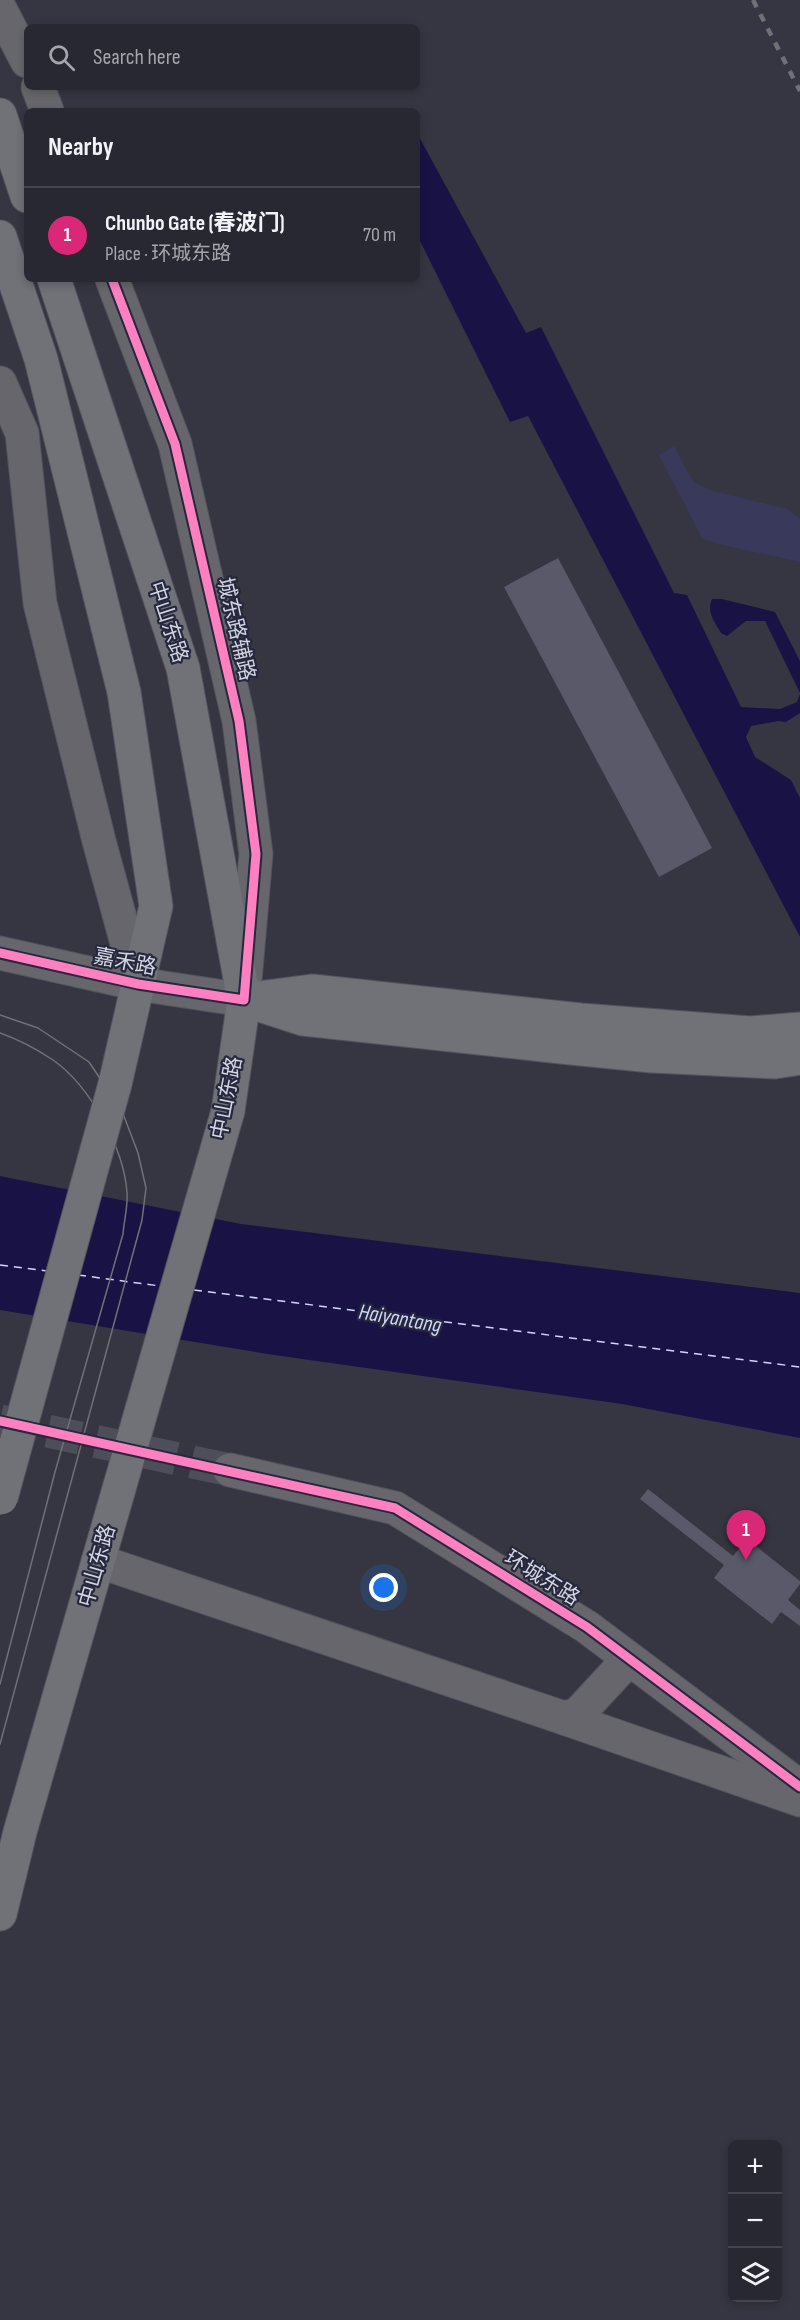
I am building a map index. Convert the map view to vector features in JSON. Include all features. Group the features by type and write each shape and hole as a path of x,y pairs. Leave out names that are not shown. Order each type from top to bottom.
{"main road":[{"path":"0,115 24,187"},
{"path":"0,237 40,359 124,692 156,906 115,1084 0,1503"},
{"name":"中山东路","path":"0,1914 23,1820 228,1111 244,1000 183,668 55,282"},
{"path":"244,1000 312,991 649,1026 750,1033 800,1029"},
{"path":"244,1000 303,1019 550,1046 652,1056 775,1062 800,1058"}],"street":[{"path":"0,9 24,55"},
{"path":"39,90 46,108"},
{"name":"城东路辅路","path":"113,282 175,444 240,721 256,854 244,1000"},
{"path":"0,383 22,433 40,603 99,841 138,984"},
{"name":"嘉禾路","path":"0,953 138,984 244,1000"},
{"name":"环城东路","path":"230,1470 396,1508 587,1627 800,1786"},
{"path":"98,1561 800,1800"},
{"path":"564,1718 578,1714 629,1659"}],"shaded area":[{"path":"674,446 693,482 712,491 787,509 800,519 800,562 714,543 702,538 659,455"}],"water":[{"path":"420,139 526,333 541,327 674,593 687,595 741,707 780,709 797,702 800,694 800,713 786,722 778,721 751,726 746,737 755,757 791,780 800,798 800,937 528,416 510,422 420,241"},
{"path":"712,599 722,599 775,612 800,661 800,693 765,621 746,621 727,636 721,633 712,617 710,604"},
{"name":"Haiyantang","path":"0,1176 241,1224 800,1293 800,1438 622,1404 274,1355 0,1310"}],"building":[{"path":"558,558 712,848 659,877 504,587"},
{"path":"648,1489 733,1556 747,1539 800,1581 788,1600 800,1610 800,1626 781,1612 772,1624 714,1578 724,1565 640,1499"}],"ferry route":[{"path":"0,1265 47,1271"},
{"path":"78,1275 160,1286"},
{"path":"194,1290 800,1367"}],"tunnel":[{"path":"0,1421 230,1470"}],"tram line":[{"path":"0,1015 38,1028 89,1062 122,1111 138,1153 146,1188 142,1220 0,1744"},
{"path":"0,1033 53,1060 80,1085 103,1119 112,1138 124,1175 127,1198 123,1234 55,1472 0,1684"}],"railway":[{"path":"753,0 800,91"}],"cycle path":[{"path":"0,953 138,984 244,1000 256,854 239,721 175,444 113,282"},
{"path":"0,1421 395,1508 587,1627 800,1787"}],"place":[{"name":"Chunbo Gate (春波门)","path":"746,1560"}]}
